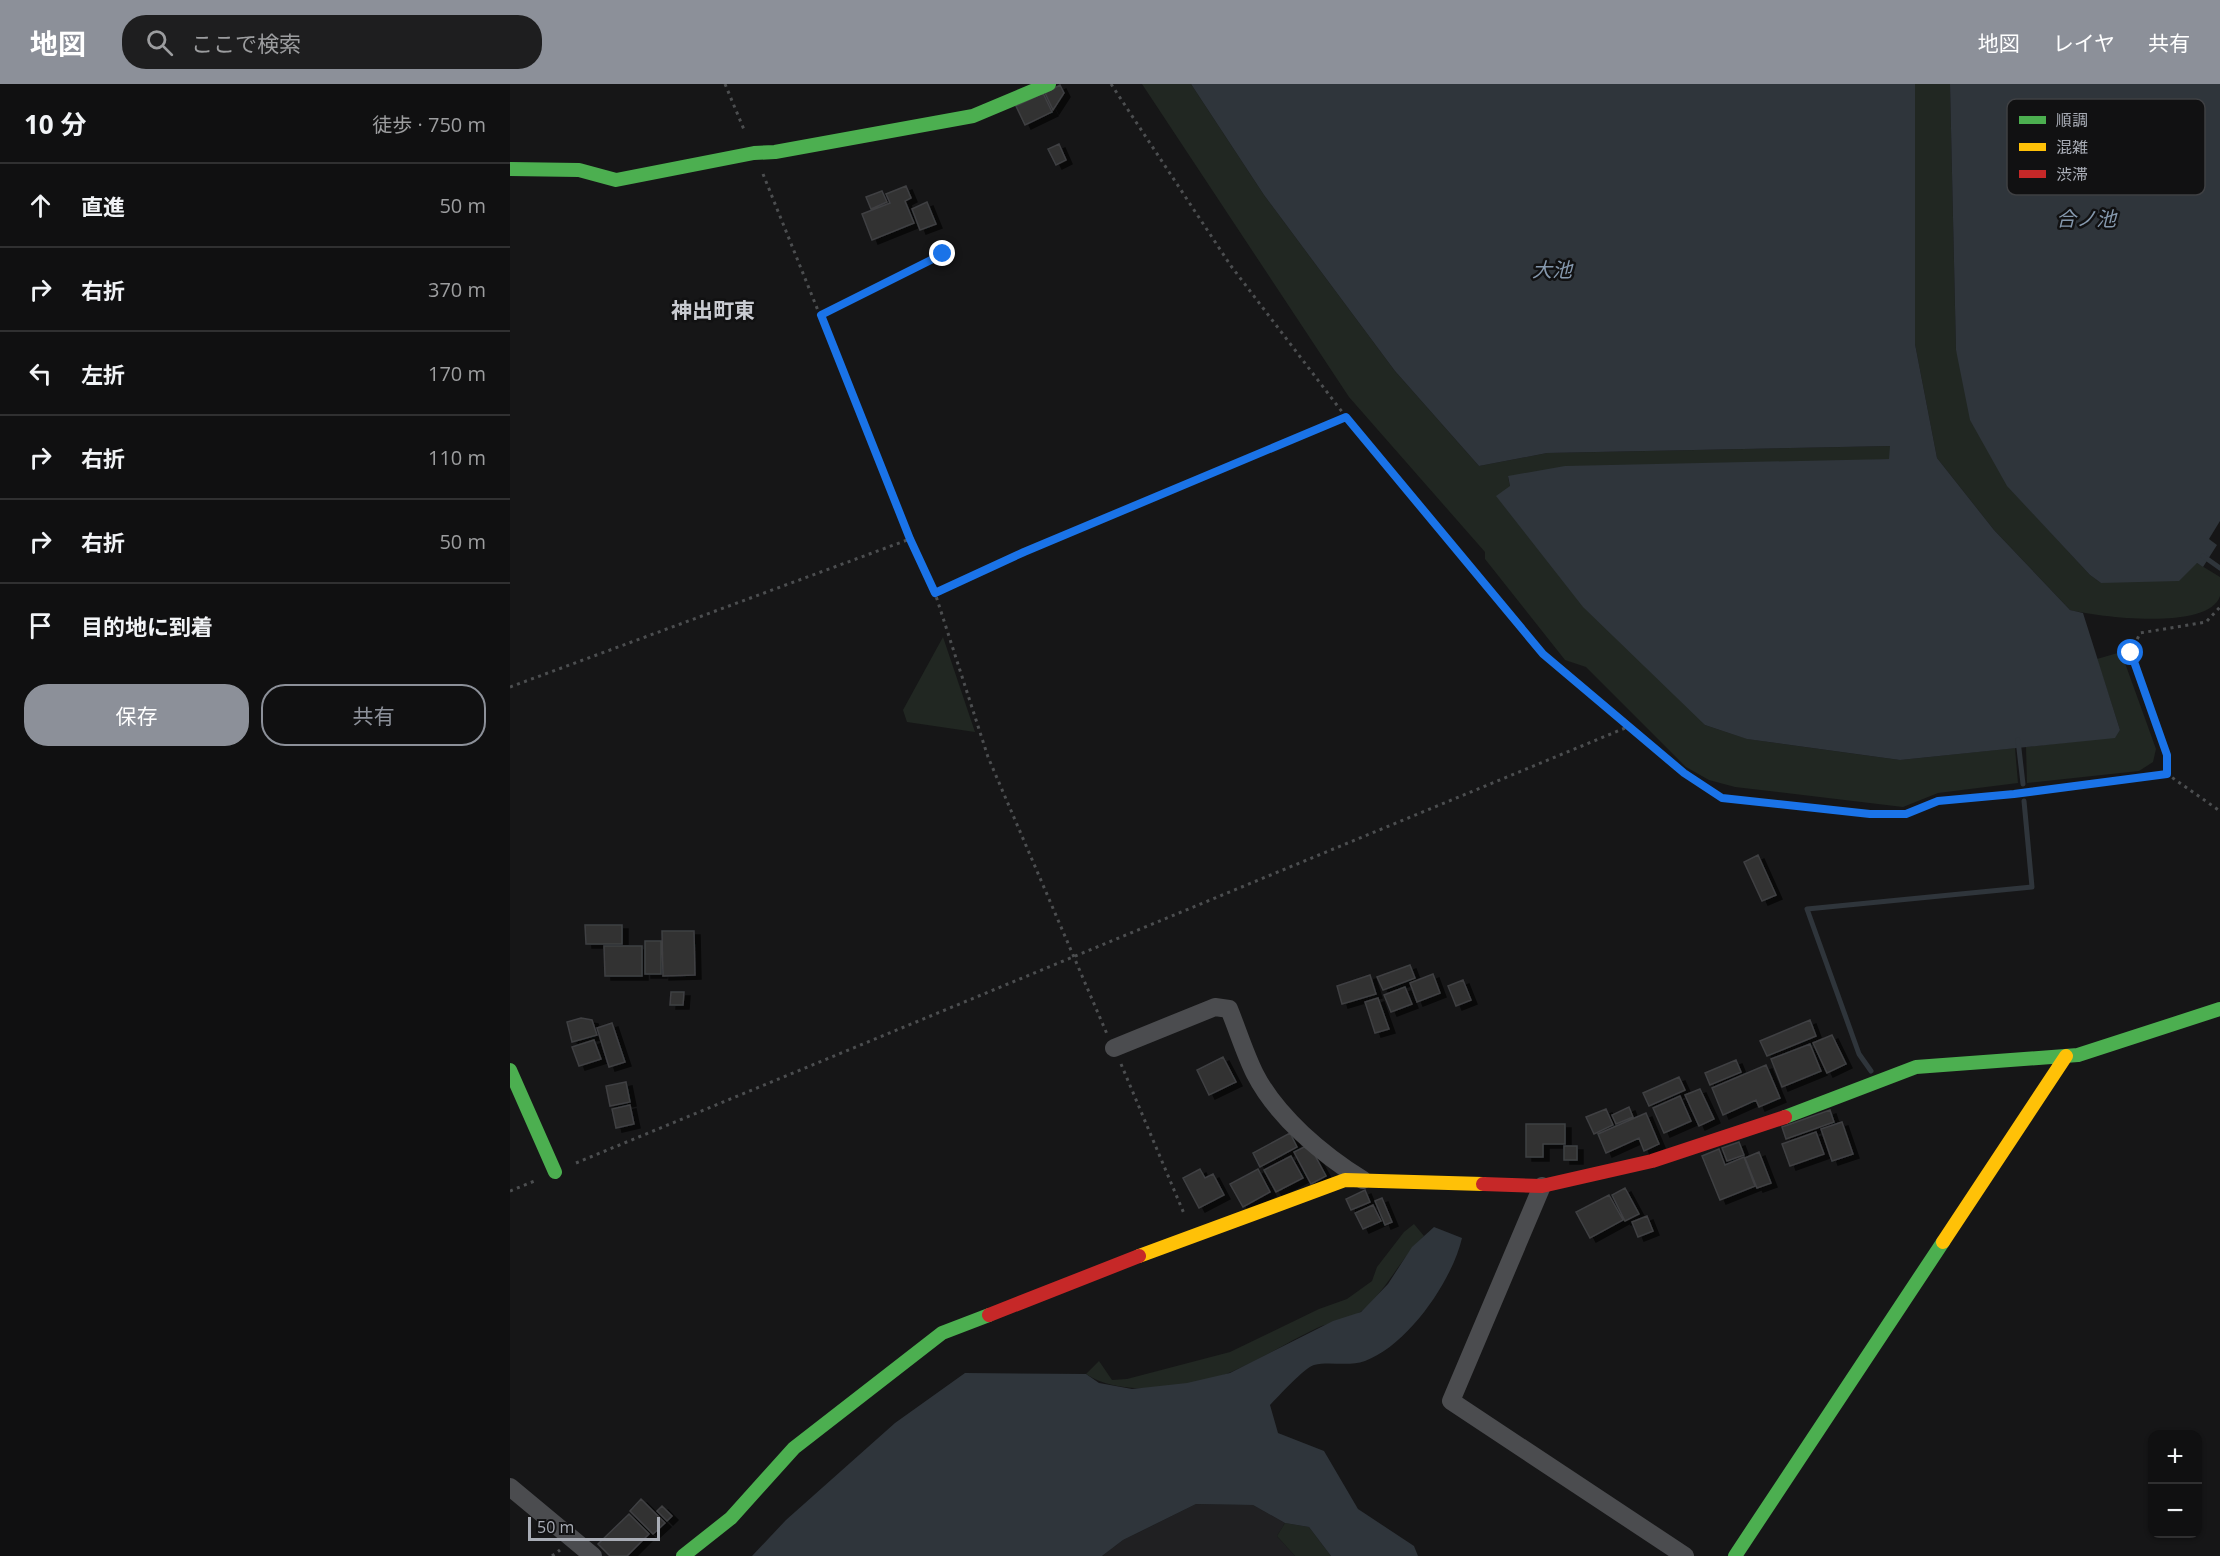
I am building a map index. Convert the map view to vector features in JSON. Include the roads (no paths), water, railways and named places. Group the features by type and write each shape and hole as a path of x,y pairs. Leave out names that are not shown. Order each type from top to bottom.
{"street":[{"path":"510,169 579,170 616,180 754,153 775,152 973,116 1049,84"},
{"path":"1114,1048 1215,1006 1229,1010 1256,1075 1291,1123 1338,1164 1364,1180"},
{"path":"683,1556 731,1518 794,1448 942,1333 1193,1234 1345,1180 1542,1186 1652,1161 1792,1114 1916,1067 2078,1055 2220,1009"},
{"path":"1735,1556 2066,1056"},
{"path":"510,1070 555,1172"},
{"path":"1542,1186 1451,1401 1685,1556"},
{"path":"510,1487 593,1556"}],"water":[{"name":"大池","path":"1191,84 1915,84 1915,344 1937,458 1994,530 2070,610 2083,613 2120,730 2115,738 1900,760 1747,739 1705,725 1583,607 1496,496 1510,486 1508,476 1565,466 1889,459 1890,446 1547,453 1479,466 1395,371 1264,195"},
{"name":"合ノ池","path":"1950,84 2220,84 2220,521 2209,539 2217,545 2203,567 2197,563 2179,581 2101,583 2090,575 2007,486 1970,420 1956,350"},
{"path":"1434,1227 1462,1238 1449,1273 1426,1310 1412,1326 1381,1353 1365,1361 1352,1364 1320,1364 1310,1367 1270,1405 1278,1433 1324,1451 1358,1509 1414,1546 1418,1556 1331,1556 1309,1527 1285,1523 1253,1505 1196,1504 1123,1540 1102,1556 752,1556 786,1520 895,1423 965,1373 1086,1374 1099,1383 1132,1389 1187,1383 1230,1373 1333,1321 1361,1312 1388,1284 1412,1247"}],"waterway":[{"path":"2203,556 2220,568"},
{"path":"2018,740 2023,784"},
{"path":"1871,1071 1859,1054 1807,909 2032,887 2024,801"}],"district":[{"name":"神出町東","path":"713,310"}]}
